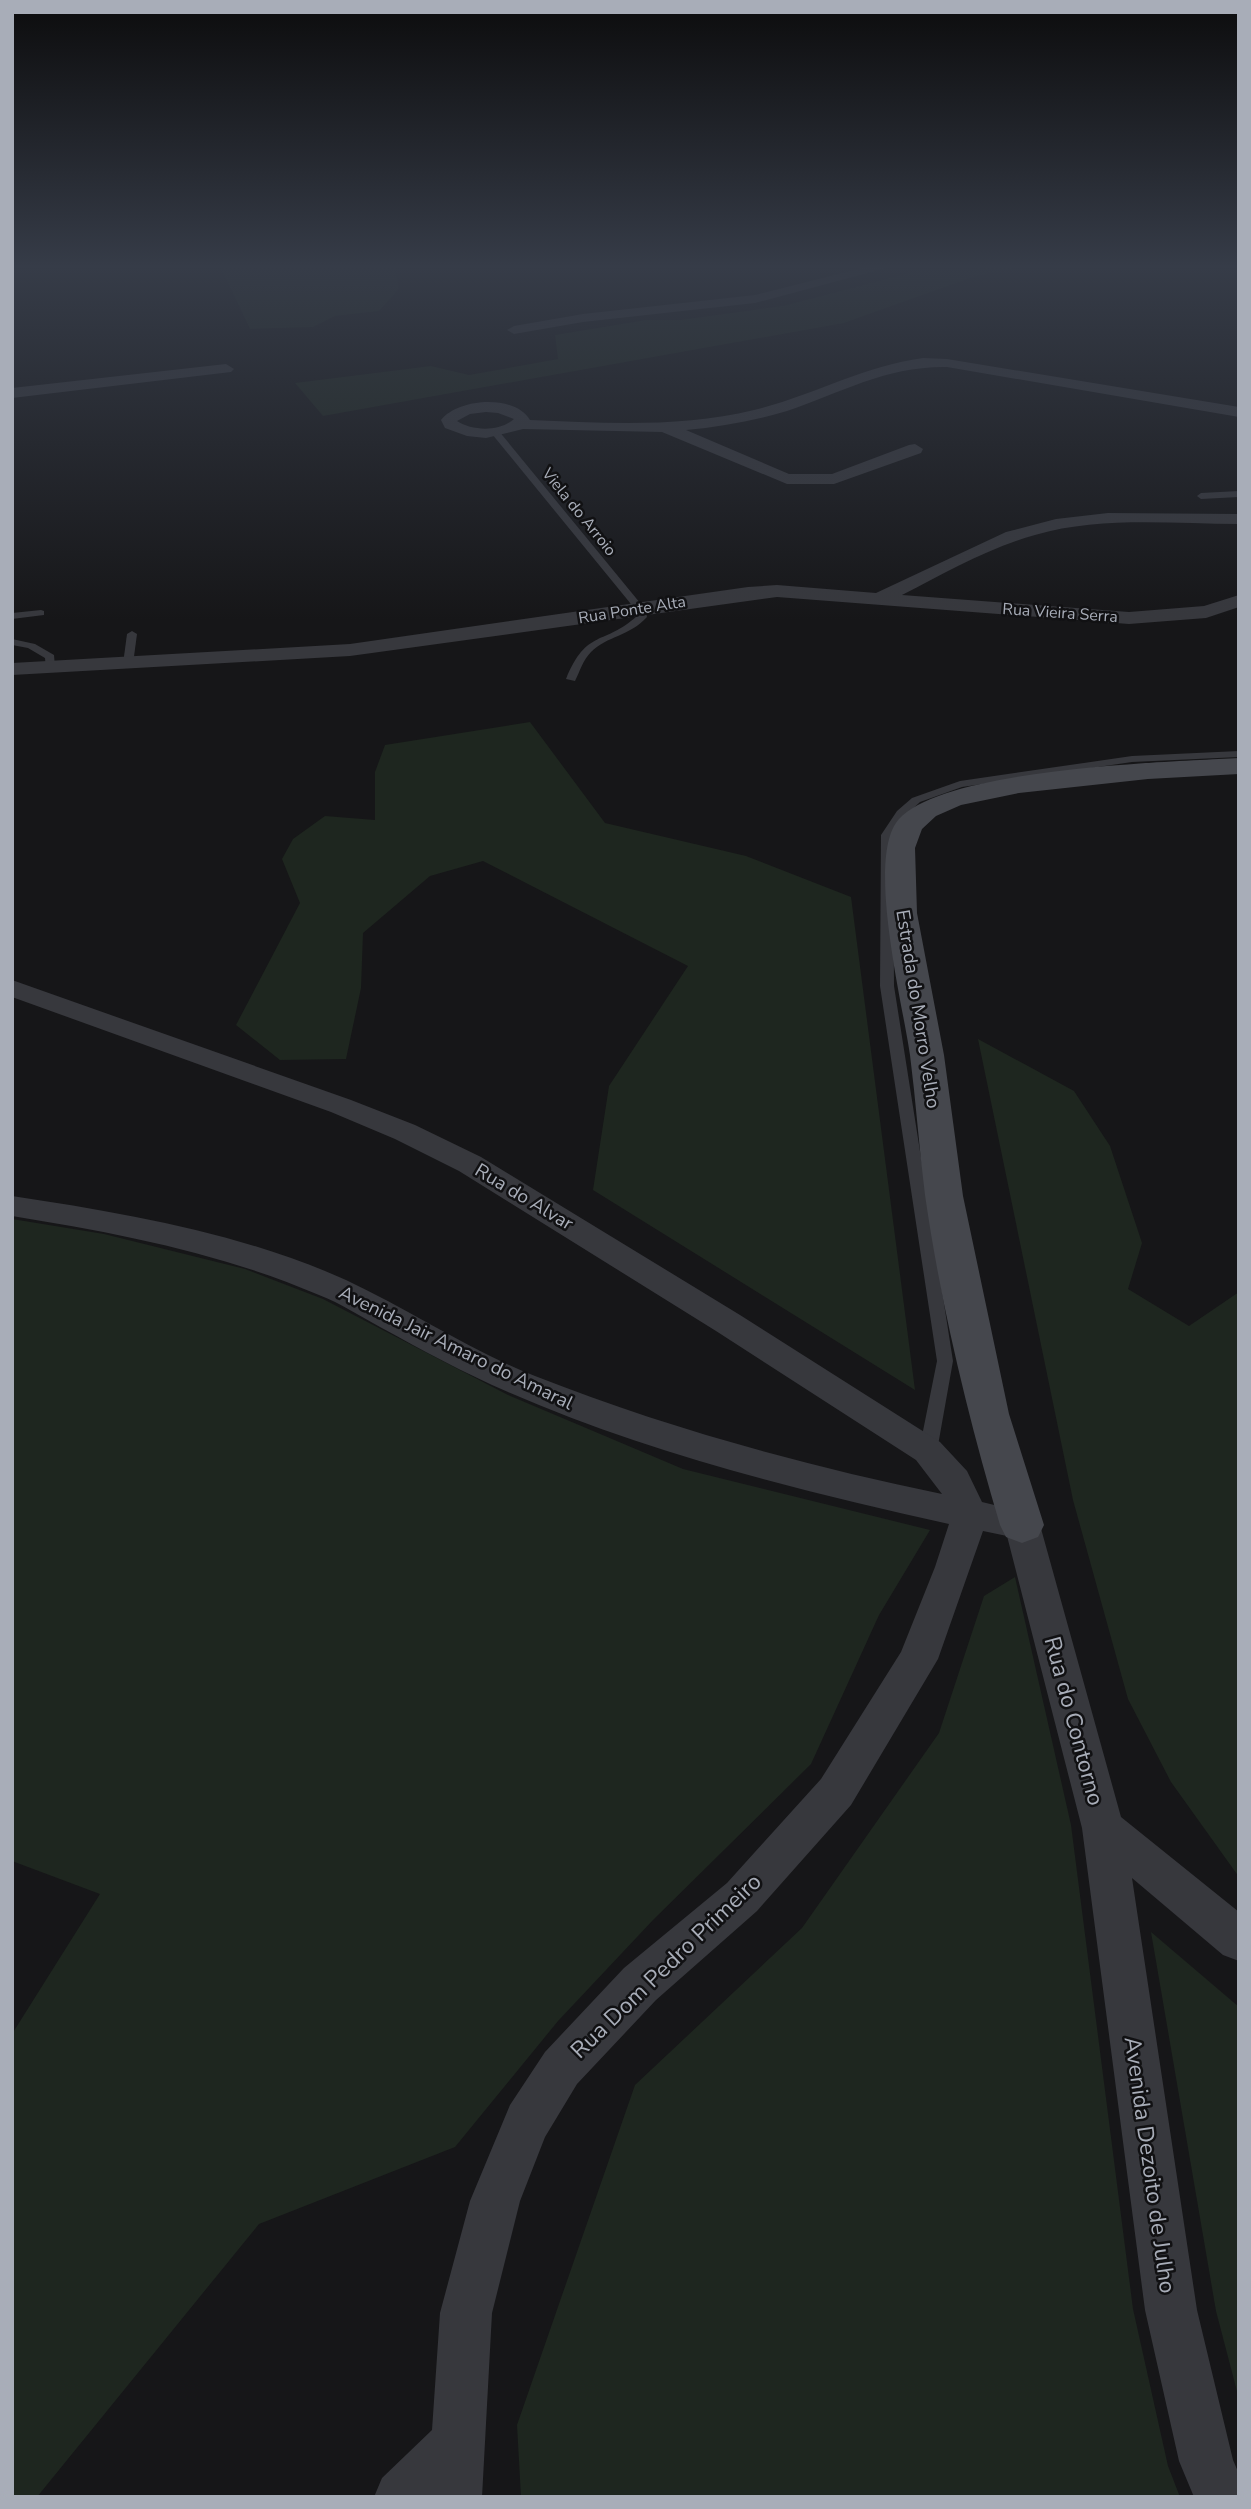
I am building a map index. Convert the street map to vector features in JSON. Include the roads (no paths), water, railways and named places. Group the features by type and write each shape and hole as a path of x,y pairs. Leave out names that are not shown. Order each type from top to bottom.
{"street":[{"path":"12,393 83,385"},
{"path":"520,424 522,419 519,414 499,408 461,411 449,420 457,429 495,432 520,424 586,428 690,425 759,414 845,385"},
{"path":"1079,385 1239,412"},
{"path":"662,426 787,479 834,479 915,449"},
{"name":"Rua Ponte Alta","path":"12,669 350,650 748,593 777,591 879,598 1030,530 1066,523 1239,519"},
{"name":"Rua Vieira Serra","path":"879,598 1129,618 1206,612 1239,601"},
{"name":"Estrada do Morro Velho","path":"1022,1525 988,1414 944,1196 928,1055 902,913 900,848 909,824 926,810 953,798 1019,785 1148,771 1239,766"},
{"name":"Rua do Alvar","path":"12,988 341,1105 470,1164 728,1323 928,1451 954,1481 970,1515"},
{"name":"Avenida Jair Amaro do Amaral","path":"12,1206 113,1222 254,1257 334,1288 519,1383 589,1412 830,1484 1022,1525"},
{"name":"Rua Dom Pedro Primeiro","path":"455,2497 456,2445 466,2313 495,2201 527,2122 561,2068 640,1984 742,1897 836,1792 918,1659 954,1567 970,1515"},
{"name":"Rua do Contorno","path":"1022,1525 1103,1828 1239,1940"},
{"name":"Avenida Dezoito de Julho","path":"1103,1828 1171,2310 1206,2461 1220,2497"},
{"path":"401,2497 456,2445"}],"lane":[{"name":"Viela do Arroio","path":"495,432 640,609"},
{"path":"1200,496 1239,494"},
{"path":"571,679 584,651 596,642 636,624 642,617 640,609"},
{"path":"12,616 41,613"},
{"path":"128,664 132,634"},
{"path":"12,642 31,646 50,657 50,667"},
{"path":"928,1451 945,1361 887,986 887,835 896,817 920,797 976,780 1100,762 1195,753 1239,754"}]}
